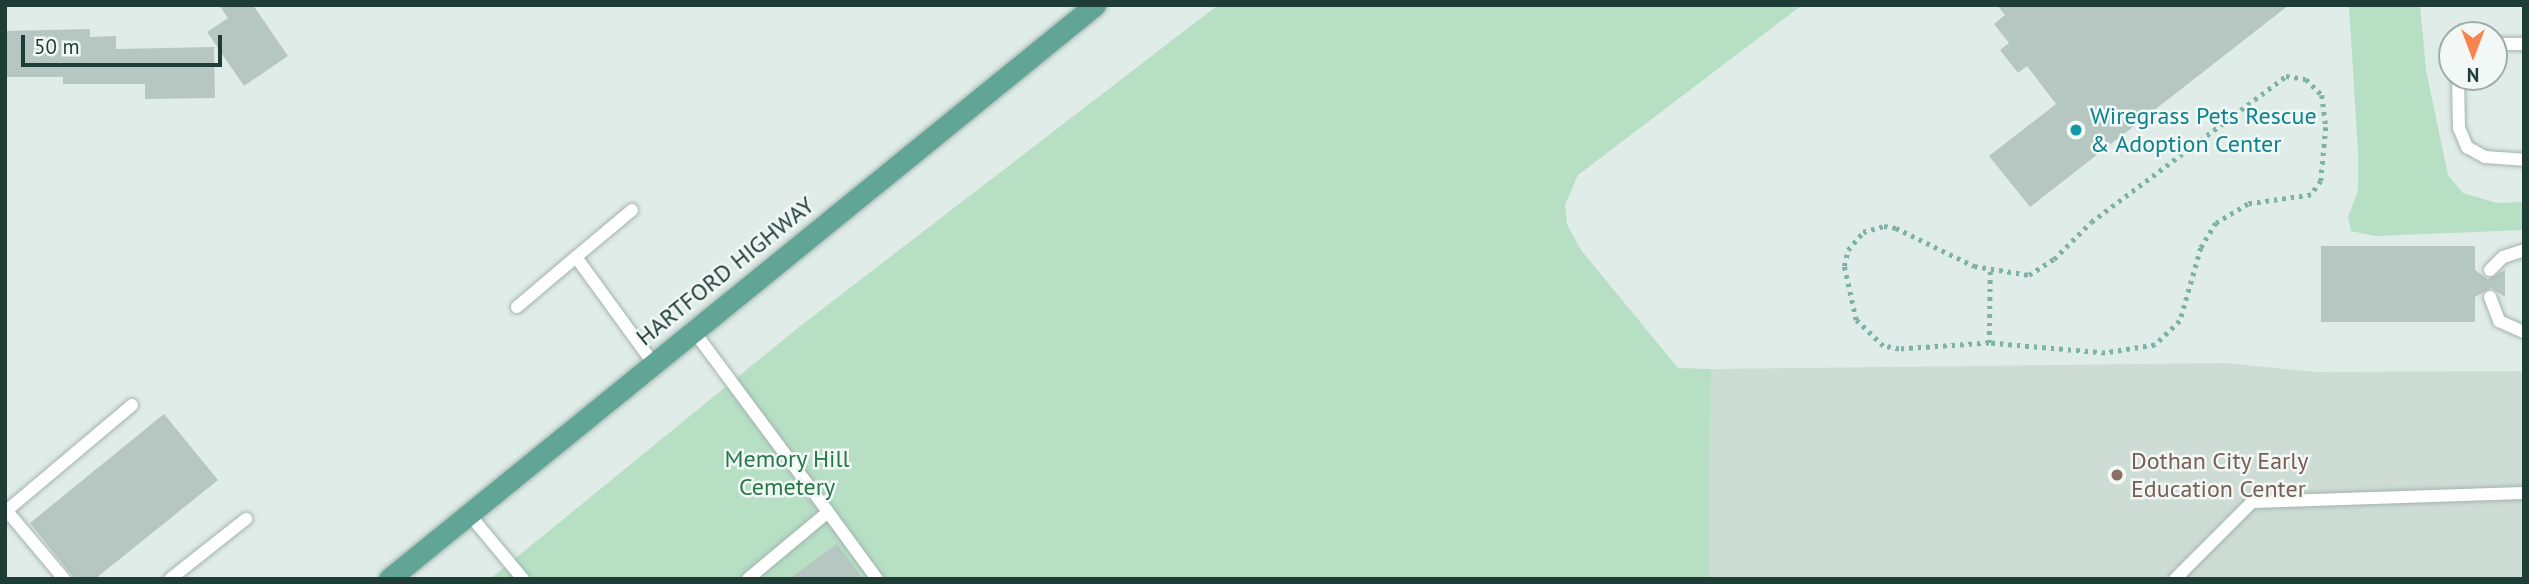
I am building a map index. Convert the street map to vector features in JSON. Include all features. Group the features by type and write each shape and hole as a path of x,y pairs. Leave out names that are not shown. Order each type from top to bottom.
{"main road":[{"name":"HARTFORD HIGHWAY","path":"389,579 1095,5"}],"lane":[{"path":"2458,91 2459,128 2467,147 2485,157 2524,160"},
{"path":"517,307 632,210"},
{"path":"2490,270 2503,257 2524,250"},
{"path":"576,257 653,363"},
{"path":"2490,297 2499,321 2524,332"},
{"path":"693,330 877,579"},
{"path":"64,579 6,511 132,405"},
{"path":"2175,579 2252,502 2524,493"},
{"path":"748,579 828,512"},
{"path":"469,514 523,579"},
{"path":"170,579 246,519"}],"path":[{"path":"2286,76 2306,79 2322,94 2325,166 2316,189 2301,199 2248,204 2216,223 2202,248 2189,304 2167,338 2155,345 2105,353 1989,343 1923,349 1883,346 1856,320 1844,266 1854,242 1863,232 1884,226 1907,231 1990,270 2021,275 2038,270 2091,222 2286,76"},
{"path":"1989,343 1990,270"}],"shaded area":[{"name":"Dothan City Early Education Center","path":"2225,363 2317,372 2524,371 2524,579 1709,579 1711,369"}],"green space":[{"name":"Memory Hill Cemetery","path":"1218,5 1802,5 1578,175 1565,205 1567,224 1581,250 1678,368 1711,369 1709,579 490,579 799,327"},
{"path":"2349,5 2420,5 2426,70 2448,175 2463,193 2497,203 2524,202 2524,230 2375,236 2351,231 2348,217 2358,190 2358,153"}],"building":[{"path":"219,5 253,5 288,56 244,86 207,32 228,18"},
{"name":"Wiregrass Pets Rescue & Adoption Center","path":"1997,5 2289,5 2030,207 1989,156 2056,104 2027,66 2018,73 2000,50 2009,43 1994,24 2005,15"},
{"path":"90,29 90,37 116,36 116,49 214,47 215,98 145,99 145,84 63,84 63,77 5,77 5,31"},
{"path":"2321,246 2475,246 2475,270 2488,279 2505,270 2505,297 2491,288 2475,297 2475,322 2321,322"},
{"path":"164,414 218,480 95,579 75,579 30,523"},
{"path":"837,544 863,579 789,579"}],"place":[{"name":"Wiregrass Pets Rescue & Adoption Center","path":"2076,130"},
{"name":"Dothan City Early Education Center","path":"2117,475"}]}
